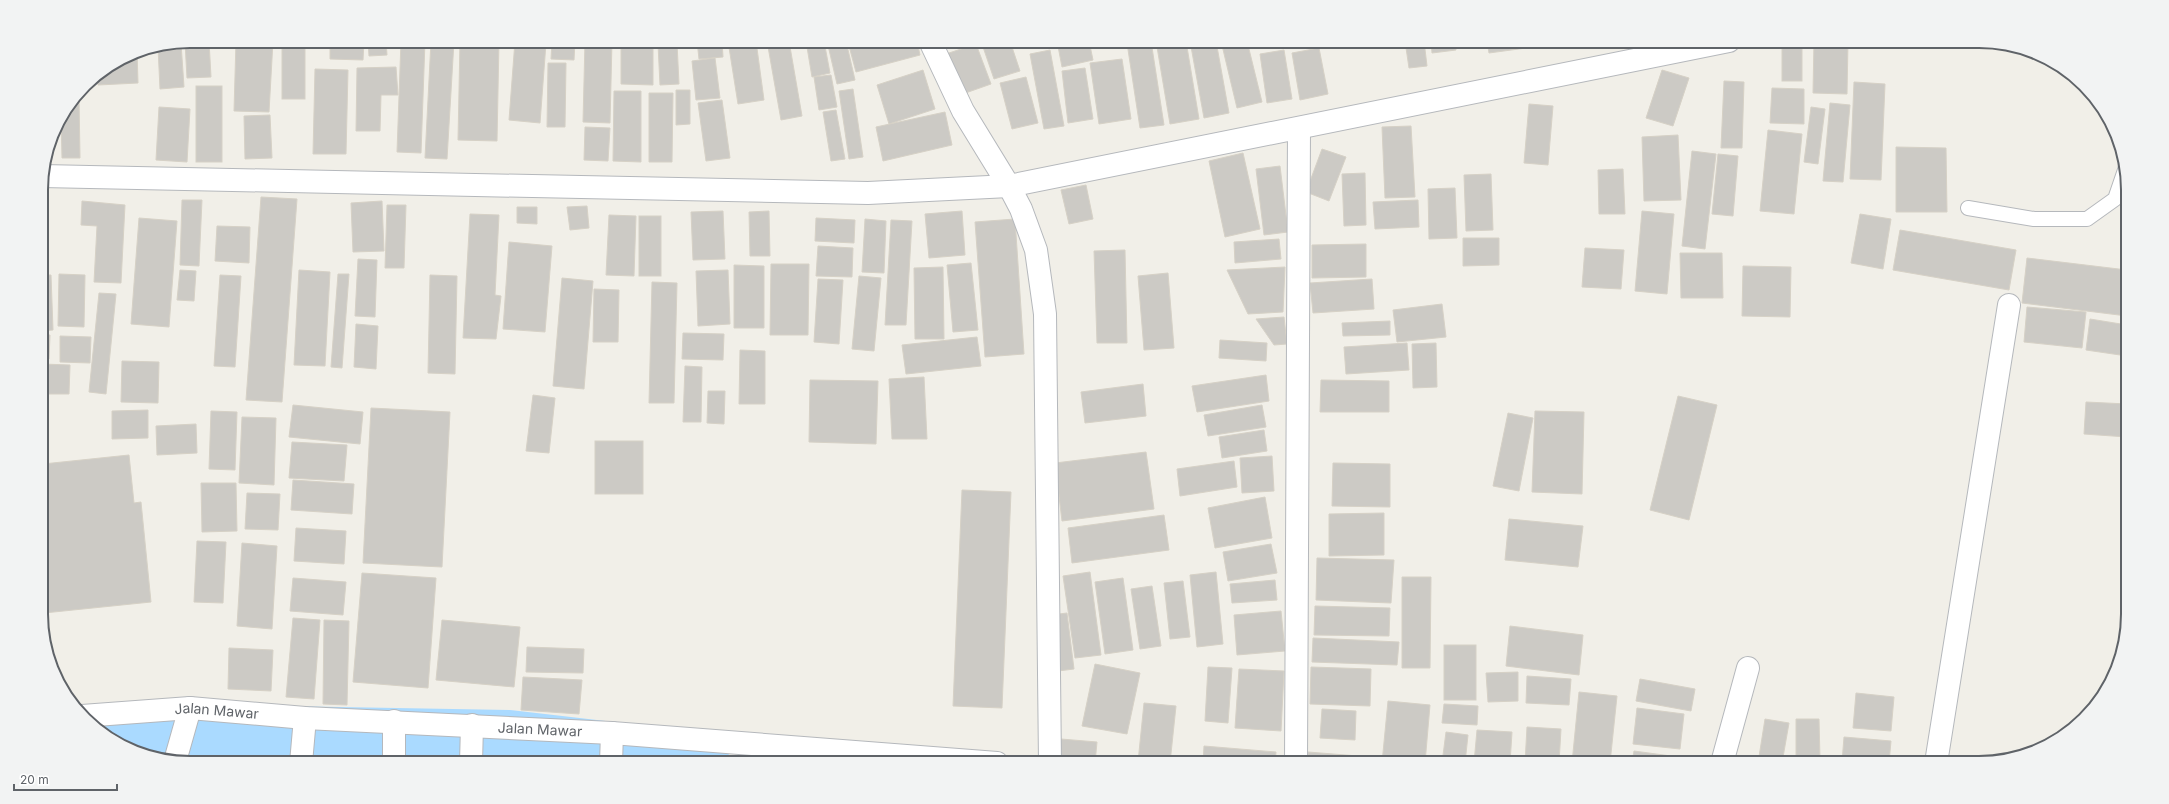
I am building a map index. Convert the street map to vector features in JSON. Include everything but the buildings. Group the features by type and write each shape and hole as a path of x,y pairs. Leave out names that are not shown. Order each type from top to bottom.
{"street":[{"path":"933,48 963,111 1010,186 1021,209 1036,250 1045,314 1050,756"},
{"path":"48,176 868,194 1010,186 1299,129 1695,48"},
{"path":"1296,756 1299,129"},
{"path":"1937,756 2009,305"},
{"path":"1724,756 1748,668"},
{"name":"Jalan Mawar","path":"90,716 188,716 304,727 472,729 612,748 826,756"},
{"path":"177,756 188,716"},
{"path":"302,756 304,727"},
{"path":"394,729 394,756"},
{"path":"472,729 472,756"}],"lane":[{"path":"1968,208 2034,218 2087,219 2115,199 2121,182"}],"waterway":[{"path":"115,734 509,741 639,756"}]}
